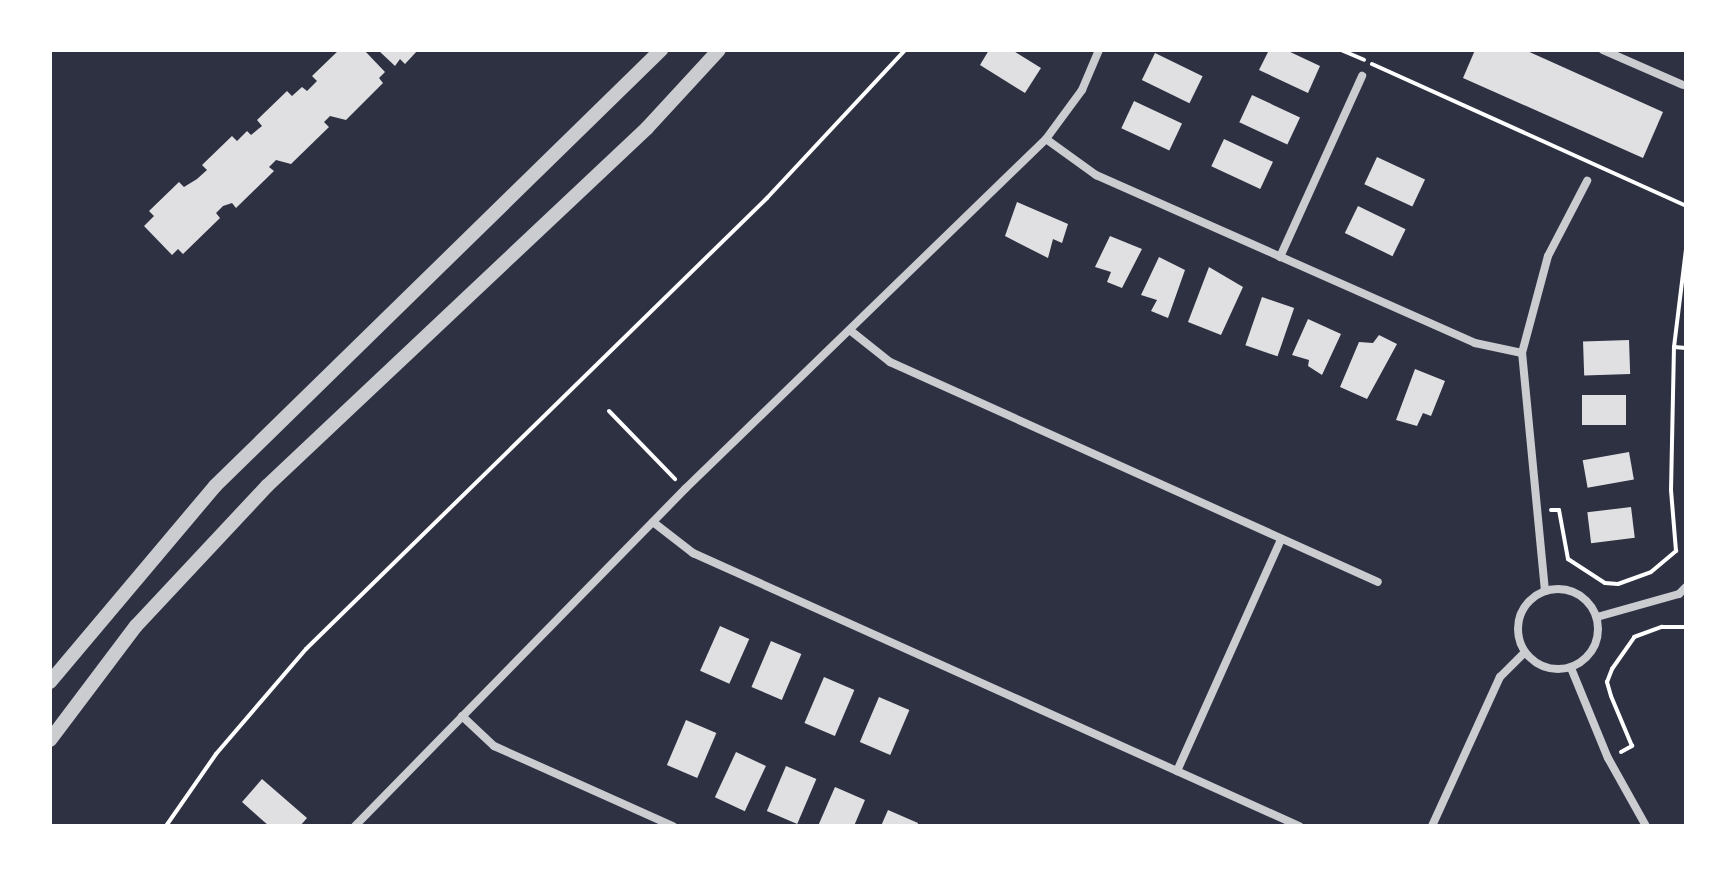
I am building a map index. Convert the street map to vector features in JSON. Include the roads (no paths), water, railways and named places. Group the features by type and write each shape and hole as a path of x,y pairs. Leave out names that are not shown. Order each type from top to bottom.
{"street":[{"path":"50,682 215,486 661,50"},
{"path":"50,740 136,626 267,486 647,128 719,50"},
{"path":"355,826 685,489 1046,139 1082,90 1099,50"},
{"path":"1603,50 1683,85"},
{"path":"1627,61 1632,50"},
{"path":"1280,257 1362,76"},
{"path":"1046,139 1085,170 1475,343 1522,353"},
{"path":"1545,591 1522,353 1548,256 1587,181"},
{"path":"851,331 877,357 1378,582"},
{"path":"653,522 693,553 1299,826"},
{"path":"1177,771 1281,540"},
{"path":"1558,588 1582,596 1597,617 1597,642 1571,668 1545,668 1525,652 1519,638 1523,609 1545,591 1558,588"},
{"path":"1597,617 1684,592"},
{"path":"1432,826 1500,677 1525,652"},
{"path":"1571,668 1608,758 1646,826"},
{"path":"462,716 494,746 673,826"}]}
